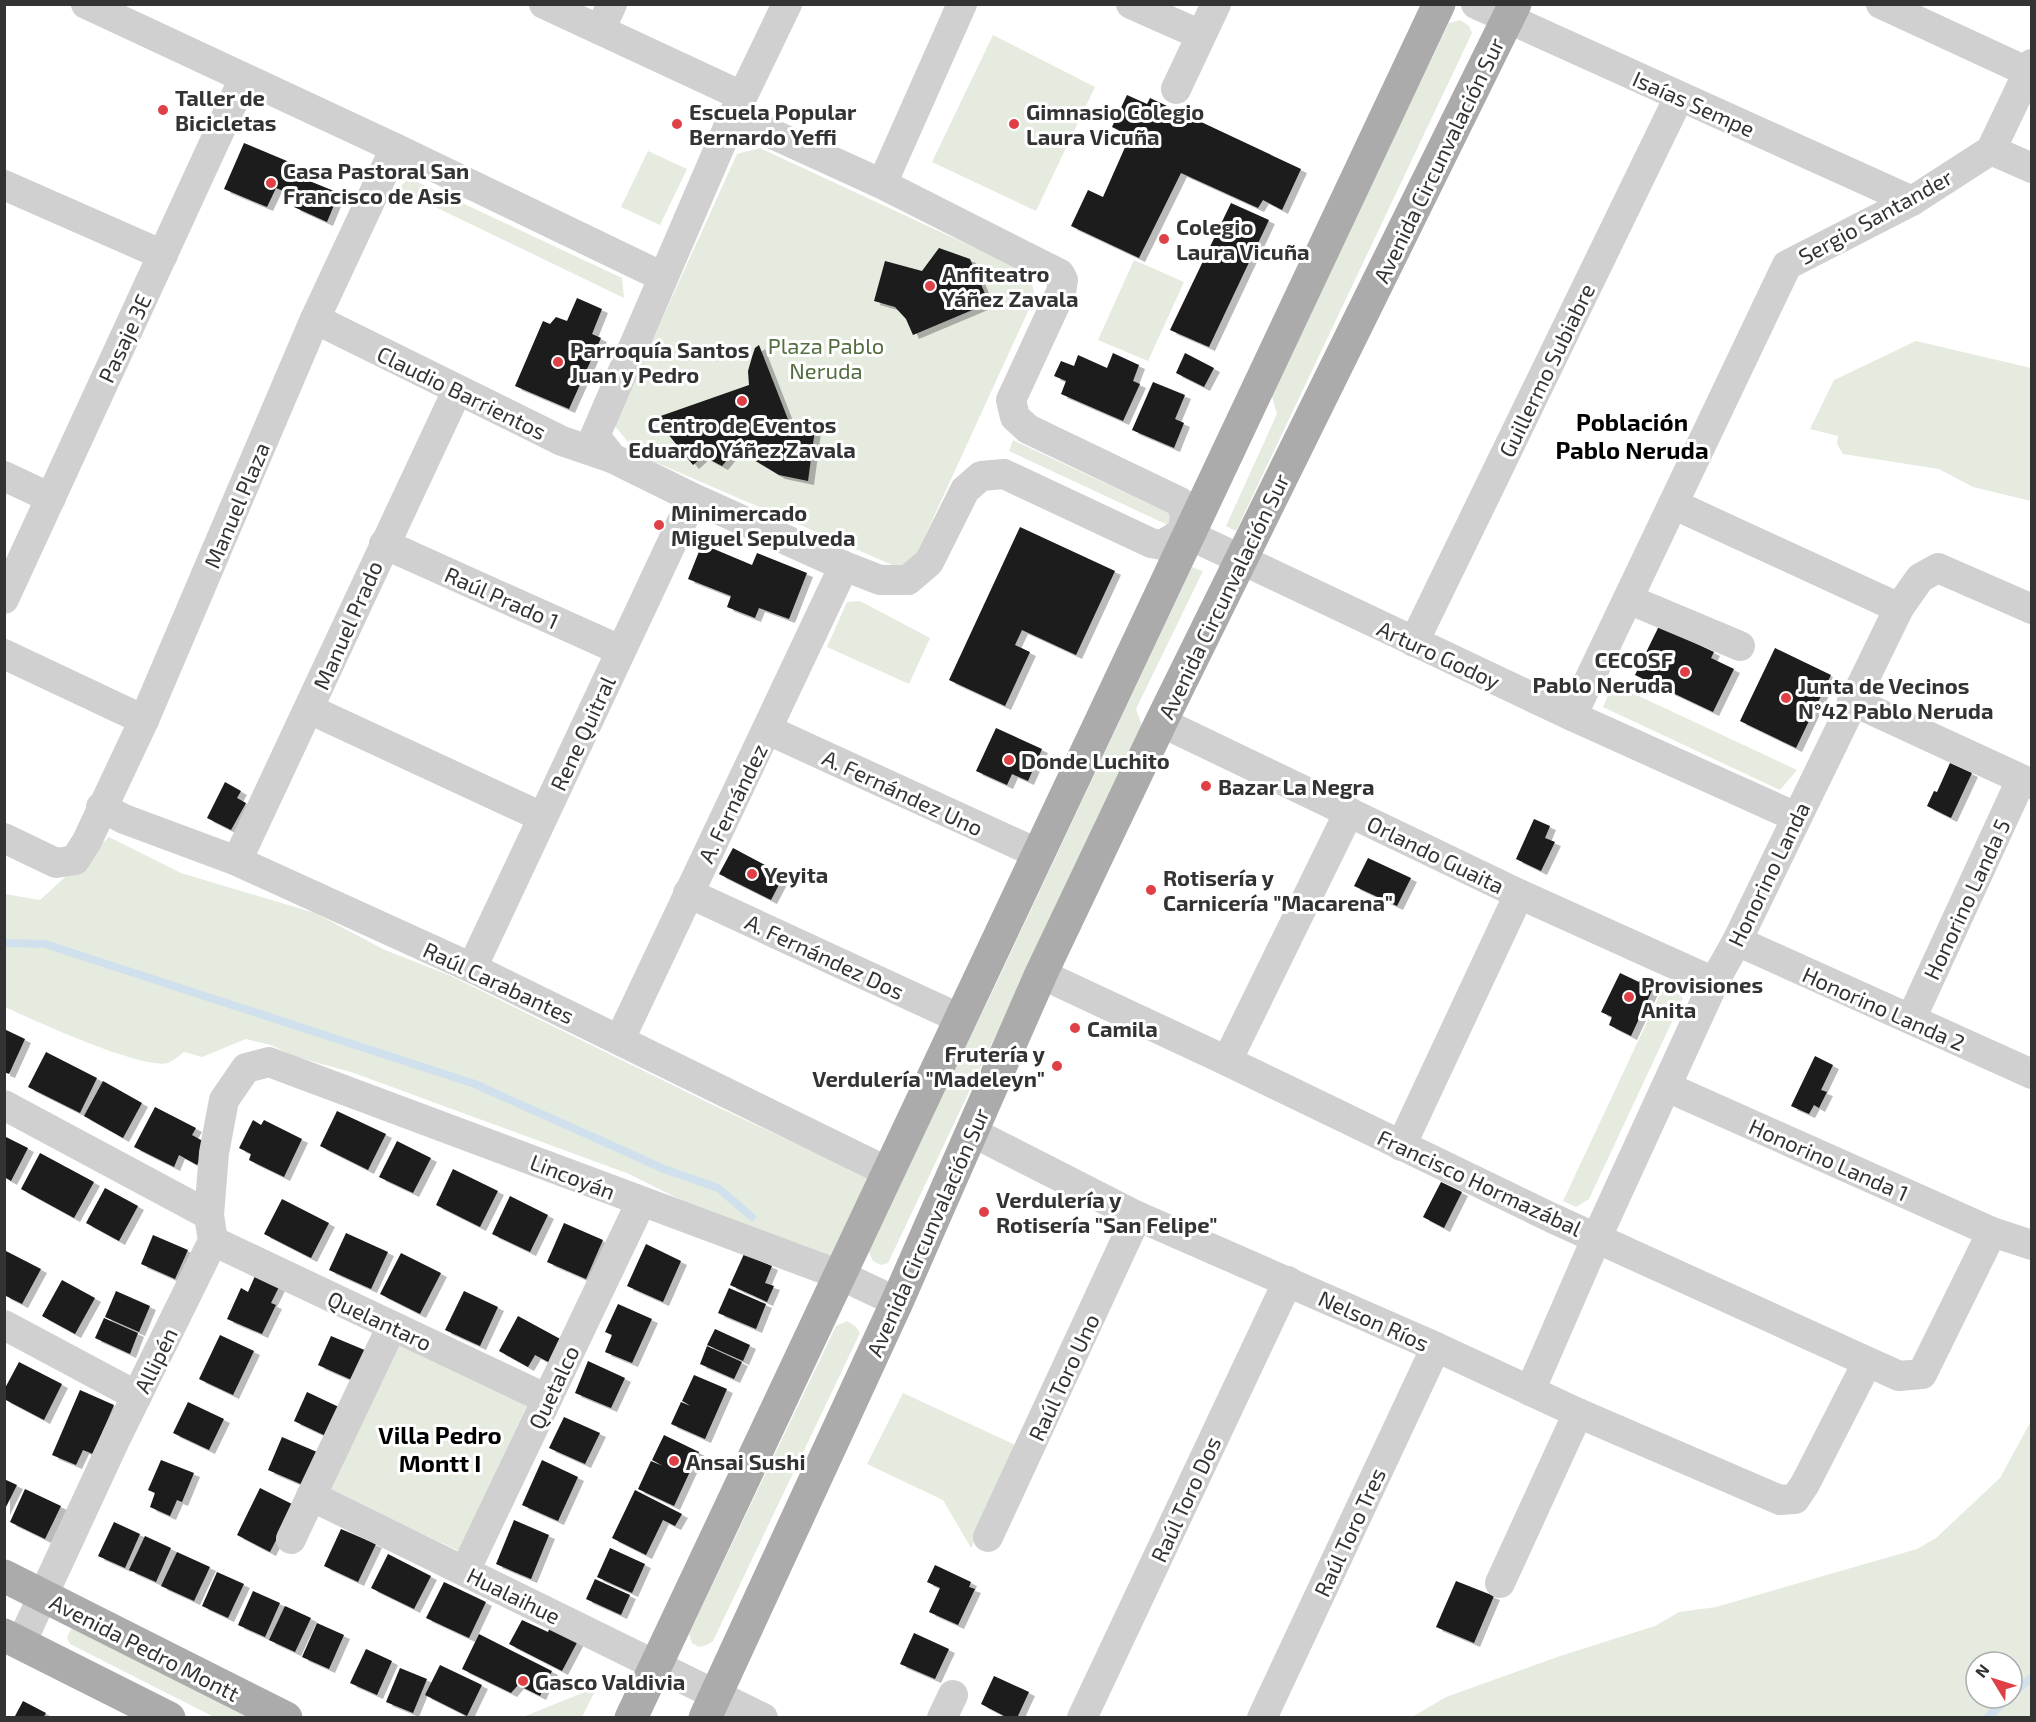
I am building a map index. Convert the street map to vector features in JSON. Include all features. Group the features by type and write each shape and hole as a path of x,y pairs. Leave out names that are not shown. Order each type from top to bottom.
{"main road":[{"path":"631,1718 1039,854 1186,533 1439,4"},
{"name":"Avenida Circunvalación Sur","path":"710,1706 897,1302 1041,974 1161,722 1512,12"},
{"name":"Avenida Pedro Montt","path":"4,1576 286,1718"},
{"path":"13,1639 169,1718"}],"street":[{"path":"86,4 136,15 244,78 663,277"},
{"path":"544,4 606,17 738,106 882,184 1060,274 1063,280 1061,292 1011,400 1015,417 1028,429 1180,502 1185,514 1186,533"},
{"path":"603,447 663,277 738,106 787,4"},
{"path":"882,184 962,4"},
{"path":"1131,4 1201,35"},
{"path":"1176,89 1216,4"},
{"name":"Isaías Sempe","path":"1476,4 1512,12 1679,97 1912,201"},
{"path":"1881,4 2030,68 1990,150 2031,168"},
{"name":"Pasaje 3E","path":"4,599 244,78"},
{"name":"Guillermo Subiabre","path":"1414,642 1679,97"},
{"name":"Manuel Plaza","path":"4,838 56,863 75,860 87,841 101,807 144,720 315,319 394,148"},
{"name":"Sergio Santander","path":"1572,716 1787,265 1912,201 1990,150"},
{"path":"4,185 163,255"},
{"name":"Claudio Barrientos","path":"315,319 562,441 603,447 693,498 880,580 908,580 929,562 965,490 981,476 1004,474 1150,543 1162,545 1186,533"},
{"name":"Manuel Prado","path":"237,861 457,390"},
{"path":"4,476 51,498"},
{"name":"Rene Quitral","path":"472,968 693,498"},
{"path":"1672,504 1899,608"},
{"name":"Arturo Godoy","path":"1186,533 1572,716 1796,817"},
{"name":"Raúl Prado 1","path":"384,544 620,650"},
{"name":"A. Fernández","path":"620,1039 844,566"},
{"name":"Honorino Landa","path":"1530,1391 1714,982 1737,941 1899,608 1920,578 1938,568 2031,609"},
{"path":"1628,599 1740,646"},
{"path":"4,654 144,720"},
{"path":"1852,701 2026,782"},
{"path":"309,709 542,817"},
{"name":"Orlando Guaita","path":"1161,722 1519,894 1714,982"},
{"name":"A. Fernández Uno","path":"768,730 1039,854"},
{"name":"Honorino Landa 5","path":"1911,1019 2026,782"},
{"name":"Raúl Carabantes","path":"101,807 124,819 237,861 472,968 888,1172"},
{"path":"1227,1061 1349,812"},
{"name":"A. Fernández Dos","path":"688,893 961,1019"},
{"path":"1401,1146 1519,894"},
{"name":"Honorino Landa 2","path":"1737,941 2031,1074"},
{"name":"Francisco Hormazábal","path":"1041,974 1401,1146 1899,1376 1922,1374 1992,1232"},
{"name":"Lincoyán","path":"246,1068 268,1062 840,1275 897,1302"},
{"name":"Allipén","path":"13,1639 42,1595 137,1396 211,1228 214,1153 224,1100 246,1068"},
{"name":"Honorino Landa 1","path":"1667,1087 1992,1232 2031,1245"},
{"name":"Quelantaro","path":"4,1105 211,1228 392,1326 547,1399"},
{"name":"Nelson Ríos","path":"972,1132 1137,1216 1436,1347 1578,1413 1780,1500 1795,1499 1805,1484 1867,1363"},
{"name":"Quetalco","path":"465,1571 641,1202"},
{"name":"Raúl Toro Uno","path":"988,1537 1137,1216"},
{"name":"Raúl Toro Dos","path":"1082,1718 1288,1281"},
{"path":"4,1325 137,1396"},
{"path":"291,1539 392,1326"},
{"name":"Raúl Toro Tres","path":"1262,1718 1436,1347"},
{"path":"1500,1583 1578,1413"},
{"name":"Hualaihue","path":"311,1496 656,1665 710,1706 763,1718"}],"green space":[{"path":"1460,20 1469,26 1472,33 1236,531 1226,526 1277,414 1271,393 1449,23"},
{"name":"Gimnasio Colegio Laura Vicuña","path":"993,35 1095,87 1036,211 932,162"},
{"name":"Plaza Pablo Neruda","path":"760,148 1029,273 1035,296 914,560 897,567 639,455 614,425 737,154"},
{"path":"648,151 687,169 660,225 621,207"},
{"path":"409,178 622,278 624,298 398,189"},
{"path":"1134,260 1184,282 1148,361 1098,340"},
{"path":"1916,341 2031,368 2031,501 1973,487 1939,469 1843,454 1837,444 1838,436 1810,429 1834,380"},
{"path":"1013,440 1175,516 1170,526 1009,451"},
{"path":"1192,567 1203,571 1136,709 1142,726 888,1263 881,1265 873,1261 868,1250"},
{"path":"860,601 930,638 909,684 827,647 847,602"},
{"path":"1613,684 1797,770 1780,790 1603,707"},
{"path":"109,837 181,873 315,913 385,950 451,976 709,1103 869,1178 830,1263 695,1207 629,1174 351,1072 296,1057 271,1045 246,1039 202,1057 184,1052 168,1063 155,1063 112,1052 5,1007 5,894 40,900"},
{"path":"1664,986 1677,992 1683,998 1589,1199 1576,1207 1563,1201"},
{"path":"847,1321 860,1333 713,1641 699,1647 692,1643 689,1634 836,1326"},
{"path":"392,1340 527,1405 459,1551 333,1492 328,1480"},
{"path":"903,1393 1022,1448 971,1548 943,1500 867,1464"},
{"path":"2031,1421 2031,1717 1412,1717 1446,1697 1560,1656 1655,1626 1679,1612 1716,1607 1917,1549 1936,1538 2000,1478"},
{"path":"78,1628 258,1717 214,1717 70,1644 67,1638 71,1629"},
{"path":"597,1687 582,1717 523,1717"}],"building":[{"path":"1127,95 1147,104 1150,98 1301,169 1282,210 1263,200 1258,208 1181,173 1139,258 1071,226 1088,190 1103,197 1130,136 1112,127"},
{"name":"Casa Pastoral San Francisco de Asis","path":"244,143 306,169 302,178 339,193 327,222 294,207 298,197 276,188 267,207 224,189"},
{"path":"1231,203 1269,220 1209,347 1170,330"},
{"name":"Anfiteatro Yáñez Zavala","path":"939,248 970,259 989,303 913,335 906,319 895,307 874,301 885,261 922,271"},
{"name":"Parroquía Santos Juan y Pedro","path":"577,298 602,309 592,334 601,338 569,409 515,386 543,321 550,324 556,317 567,321"},
{"name":"Centro de Eventos Eduardo Yáñez Zavala","path":"759,345 789,422 816,422 808,481 779,475 736,449 722,466 703,456 693,465 655,418 749,385 748,371 755,348"},
{"path":"1113,353 1139,365 1133,381 1140,384 1123,421 1061,394 1066,381 1054,376 1061,361 1074,366 1078,355 1107,368"},
{"path":"1185,353 1214,368 1204,387 1176,373"},
{"path":"1153,382 1185,395 1175,419 1184,423 1174,448 1132,430"},
{"path":"1020,527 1115,571 1076,655 1022,630 1015,645 1030,652 1005,706 949,680"},
{"path":"702,544 752,565 757,553 807,573 789,619 759,608 755,618 727,607 731,596 688,579"},
{"name":"CECOSF Pablo Neruda","path":"1659,626 1714,652 1711,658 1734,669 1713,712 1635,675"},
{"name":"Junta de Vecinos N°42 Pablo Neruda","path":"1775,648 1831,675 1796,748 1740,721"},
{"name":"Donde Luchito","path":"996,728 1042,749 1028,781 1012,774 1007,785 976,771"},
{"path":"1950,763 1972,773 1951,818 1927,806 1934,791 1937,792"},
{"path":"225,782 241,791 237,798 246,803 231,830 207,818"},
{"path":"1534,819 1550,826 1545,838 1555,842 1541,871 1516,859"},
{"name":"Yeyita","path":"733,848 784,875 771,900 719,874"},
{"path":"1368,858 1411,878 1397,906 1354,886"},
{"name":"Provisiones Anita","path":"1620,973 1639,982 1642,976 1656,982 1631,1036 1609,1025 1612,1017 1601,1012"},
{"path":"4,1029 25,1039 9,1074 4,1072"},
{"path":"46,1052 97,1078 80,1113 28,1087"},
{"path":"1815,1056 1833,1065 1821,1090 1827,1092 1819,1108 1814,1105 1809,1114 1791,1106"},
{"path":"103,1081 142,1103 123,1138 84,1116"},
{"path":"155,1107 196,1128 192,1135 208,1144 197,1165 179,1155 174,1167 134,1147"},
{"path":"337,1111 386,1134 368,1170 320,1146"},
{"path":"253,1120 261,1125 264,1120 302,1139 284,1177 249,1160 251,1154 239,1148"},
{"path":"4,1136 28,1148 11,1181 4,1177"},
{"path":"397,1141 431,1158 413,1193 379,1177"},
{"path":"40,1153 94,1182 74,1218 21,1189"},
{"path":"453,1169 498,1191 480,1227 436,1205"},
{"path":"1441,1182 1462,1192 1444,1228 1423,1217"},
{"path":"105,1188 138,1206 119,1241 86,1223"},
{"path":"510,1196 548,1215 530,1252 492,1234"},
{"path":"282,1199 329,1223 311,1258 264,1234"},
{"path":"564,1223 603,1240 586,1279 547,1262"},
{"path":"346,1233 388,1252 371,1289 329,1270"},
{"path":"153,1235 188,1250 175,1279 141,1264"},
{"path":"646,1244 681,1261 663,1302 627,1286"},
{"path":"4,1250 41,1269 22,1304 4,1295"},
{"path":"401,1253 441,1273 420,1314 380,1294"},
{"path":"744,1254 772,1266 765,1283 774,1286 767,1302 730,1285"},
{"path":"255,1276 279,1287 271,1303 276,1305 262,1334 227,1319 241,1288 248,1292"},
{"path":"62,1280 95,1298 75,1334 42,1316"},
{"path":"729,1288 766,1304 756,1329 718,1313"},
{"path":"116,1291 150,1306 139,1332 105,1317"},
{"path":"464,1291 498,1307 480,1346 445,1330"},
{"path":"618,1304 652,1319 632,1363 605,1352 612,1335 605,1332"},
{"path":"518,1316 564,1341 552,1364 535,1355 528,1367 499,1351"},
{"path":"104,1318 138,1333 130,1354 95,1338"},
{"path":"715,1329 750,1345 743,1361 707,1345"},
{"path":"220,1335 254,1351 233,1395 199,1379"},
{"path":"331,1336 367,1351 354,1381 318,1365"},
{"path":"707,1346 742,1362 734,1379 700,1364"},
{"path":"588,1361 625,1378 611,1408 575,1393"},
{"path":"19,1362 62,1384 44,1420 4,1399 4,1390"},
{"path":"694,1375 727,1389 705,1439 671,1424 681,1402 691,1406 682,1401"},
{"path":"80,1390 114,1405 93,1454 83,1450 76,1465 52,1455"},
{"path":"307,1392 341,1408 328,1437 294,1421"},
{"path":"188,1402 224,1419 209,1450 173,1433"},
{"path":"564,1417 600,1433 585,1464 549,1448"},
{"path":"664,1435 699,1452 674,1506 638,1489 651,1461 663,1466 652,1460"},
{"path":"282,1437 317,1452 303,1485 268,1470"},
{"path":"161,1460 194,1473 182,1502 177,1500 170,1516 150,1507 155,1493 148,1490"},
{"path":"542,1460 578,1477 558,1521 522,1505"},
{"path":"4,1479 17,1485 4,1511"},
{"path":"260,1488 294,1505 270,1552 237,1535"},
{"path":"25,1489 61,1506 45,1539 10,1522"},
{"path":"635,1490 682,1514 675,1526 663,1520 646,1555 612,1538"},
{"path":"514,1520 549,1535 531,1579 496,1564"},
{"path":"114,1522 140,1534 125,1568 98,1556"},
{"path":"341,1529 376,1544 358,1582 324,1566"},
{"path":"145,1536 171,1548 156,1582 129,1570"},
{"path":"610,1548 645,1564 632,1593 597,1577"},
{"path":"177,1552 210,1567 194,1601 161,1586"},
{"path":"388,1554 431,1576 414,1609 371,1588"},
{"path":"935,1565 971,1582 969,1587 975,1589 958,1625 929,1612 940,1588 927,1582"},
{"path":"217,1572 244,1584 228,1618 202,1606"},
{"path":"595,1579 630,1595 621,1615 586,1599"},
{"path":"1456,1581 1494,1596 1474,1643 1436,1627"},
{"path":"444,1582 486,1602 469,1638 426,1618"},
{"path":"253,1591 280,1603 265,1637 238,1625"},
{"path":"285,1606 311,1618 295,1652 269,1640"},
{"path":"522,1620 548,1632 552,1623 580,1637 562,1671 509,1644"},
{"path":"317,1623 344,1635 329,1669 302,1657"},
{"path":"914,1633 949,1649 935,1679 900,1664"},
{"path":"479,1634 552,1671 540,1696 518,1685 511,1693 462,1669"},
{"path":"366,1649 392,1661 377,1695 350,1683"},
{"path":"440,1665 482,1685 467,1716 425,1695"},
{"path":"400,1668 427,1679 413,1713 386,1702"},
{"path":"994,1676 1029,1692 1017,1718 1008,1718 981,1704"},
{"path":"23,1701 46,1713 43,1718 14,1718"}],"waterway":[{"path":"4,943 45,944 475,1084 664,1169 718,1188 752,1217"},
{"path":"2024,1684 2032,1677"},
{"path":"1987,1718 1995,1710"}],"place":[{"name":"Taller de Bicicletas","path":"163,110"},
{"name":"Escuela Popular Bernardo Yeffi","path":"677,124"},
{"name":"Gimnasio Colegio Laura Vicuña","path":"1014,124"},
{"name":"Casa Pastoral San Francisco de Asis","path":"271,183"},
{"name":"Colegio Laura Vicuña","path":"1164,239"},
{"name":"Anfiteatro Yáñez Zavala","path":"930,286"},
{"name":"Parroquía Santos Juan y Pedro","path":"558,362"},
{"name":"Centro de Eventos Eduardo Yáñez Zavala","path":"742,401"},
{"name":"Minimercado Miguel Sepulveda","path":"659,525"},
{"name":"CECOSF Pablo Neruda","path":"1685,672"},
{"name":"Junta de Vecinos N°42 Pablo Neruda","path":"1786,698"},
{"name":"Donde Luchito","path":"1009,760"},
{"name":"Bazar La Negra","path":"1206,786"},
{"name":"Yeyita","path":"752,874"},
{"name":"Rotisería y Carnicería \"Macarena\"","path":"1151,890"},
{"name":"Provisiones Anita","path":"1629,997"},
{"name":"Camila","path":"1075,1028"},
{"name":"Frutería y Verdulería \"Madeleyn\"","path":"1057,1066"},
{"name":"Verdulería y Rotisería \"San Felipe\"","path":"984,1212"},
{"name":"Ansai Sushi","path":"674,1461"},
{"name":"Gasco Valdivia","path":"523,1681"}],"district":[{"name":"Población Pablo Neruda","path":"1632,435"},
{"name":"Villa Pedro Montt I","path":"440,1448"}]}
